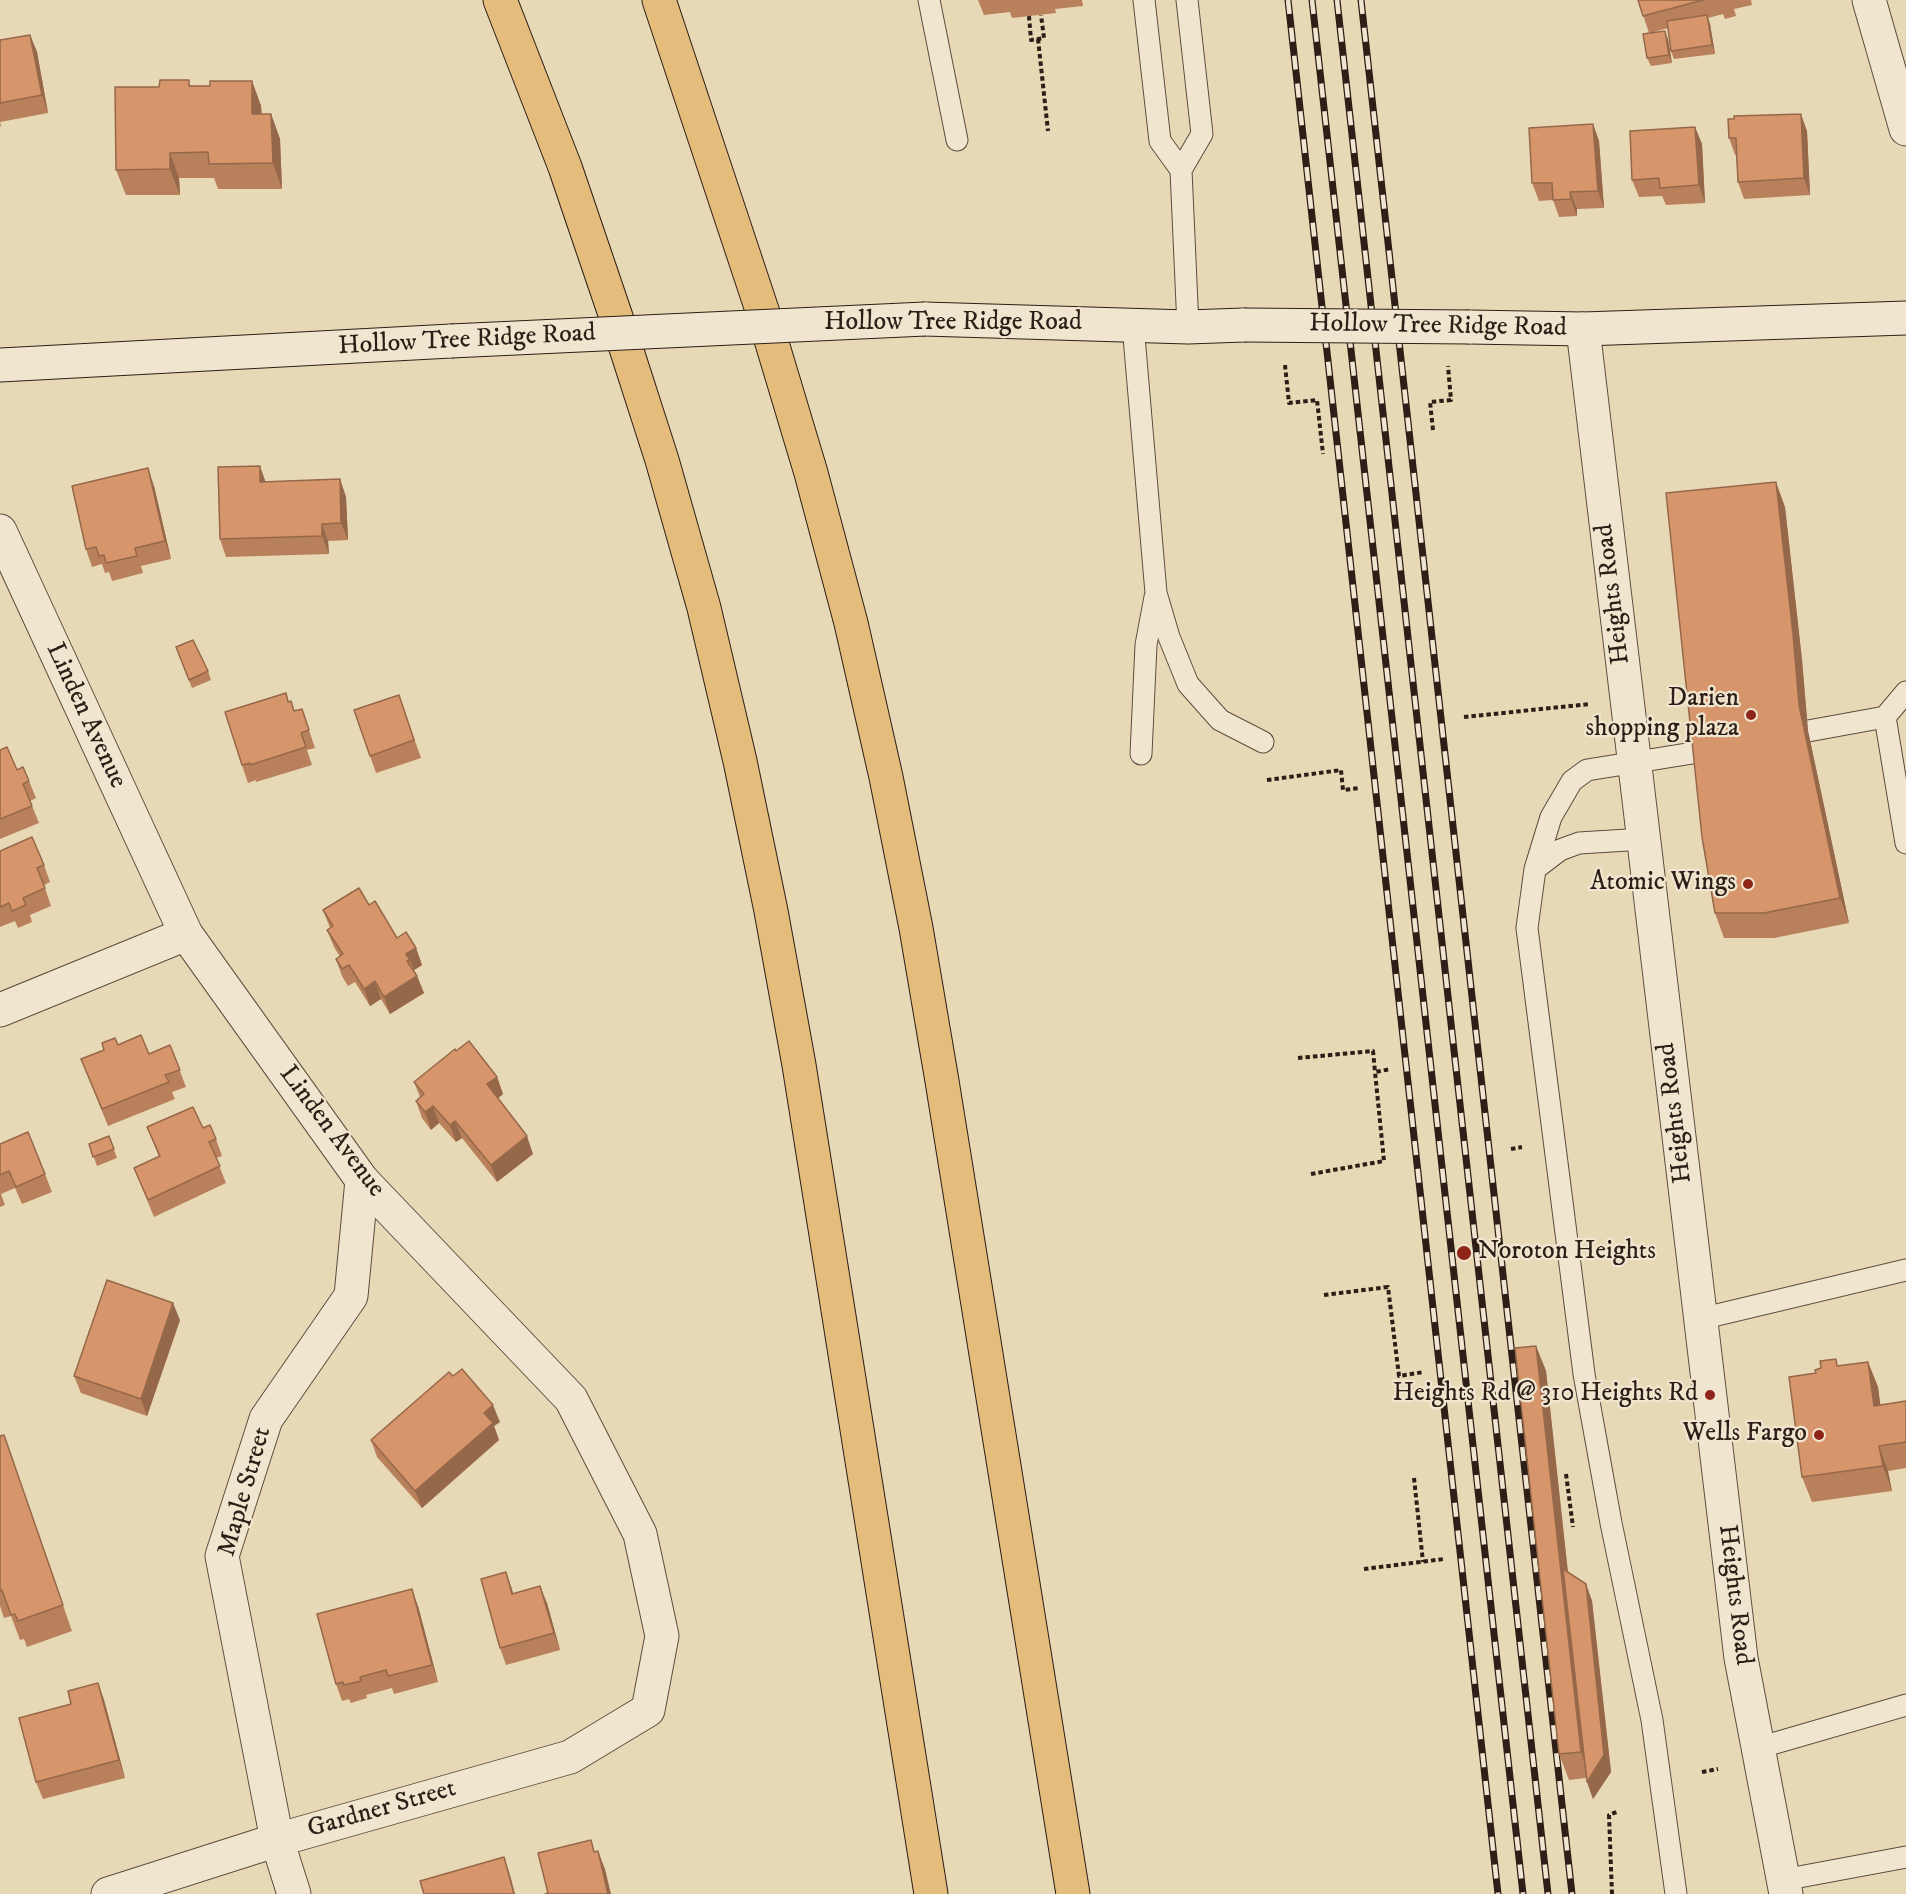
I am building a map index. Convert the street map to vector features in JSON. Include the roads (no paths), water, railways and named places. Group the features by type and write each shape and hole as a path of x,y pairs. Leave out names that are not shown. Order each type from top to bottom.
{"highway":[{"path":"500,0 565,167 662,460 704,608 741,761 799,1065 932,1894"},
{"path":"659,0 764,313 811,473 851,623 886,777 916,928 942,1081 1073,1894"}],"street":[{"path":"1869,0 1906,129"},
{"name":"Hollow Tree Ridge Road","path":"0,365 925,319 1188,327 1244,324 1583,329 1906,318"},
{"name":"Heights Road","path":"1583,329 1741,1658 1784,1887"},
{"name":"Linden Avenue","path":"0,531 186,934 362,1180 570,1399 640,1534 662,1636 648,1710"},
{"path":"0,1010 186,934"},
{"name":"Maple Street","path":"294,1894 277,1840 222,1556 266,1419 351,1296 362,1180"},
{"name":"Gardner Street","path":"108,1894 277,1840 570,1757 648,1710"}],"lane":[{"path":"929,0 957,140"},
{"path":"1144,0 1160,141 1181,170"},
{"path":"1187,0 1202,134 1181,170 1188,327"},
{"path":"1133,325 1156,593 1169,637 1188,684 1220,720 1263,742"},
{"path":"1141,754 1146,645 1156,593"},
{"path":"1808,730 1885,717 1906,692"},
{"path":"1885,717 1906,843"},
{"path":"1676,1894 1652,1720 1611,1523 1584,1374 1527,928 1535,869 1551,817 1572,782 1587,770 1699,752"},
{"path":"1535,869 1560,850 1579,843 1644,839"},
{"path":"1700,1319 1906,1270"},
{"path":"1758,1748 1906,1704"},
{"path":"1784,1887 1906,1857"}],"railway":[{"path":"1288,0 1498,1894"},
{"path":"1312,0 1523,1894"},
{"path":"1337,0 1548,1894"},
{"path":"1361,0 1572,1894"}],"place":[{"name":"Darien shopping plaza","path":"1751,715"},
{"name":"Atomic Wings","path":"1748,884"},
{"name":"Noroton Heights","path":"1464,1253"},
{"name":"Heights Rd @ 310 Heights Rd","path":"1710,1395"},
{"name":"Wells Fargo","path":"1819,1435"}]}
